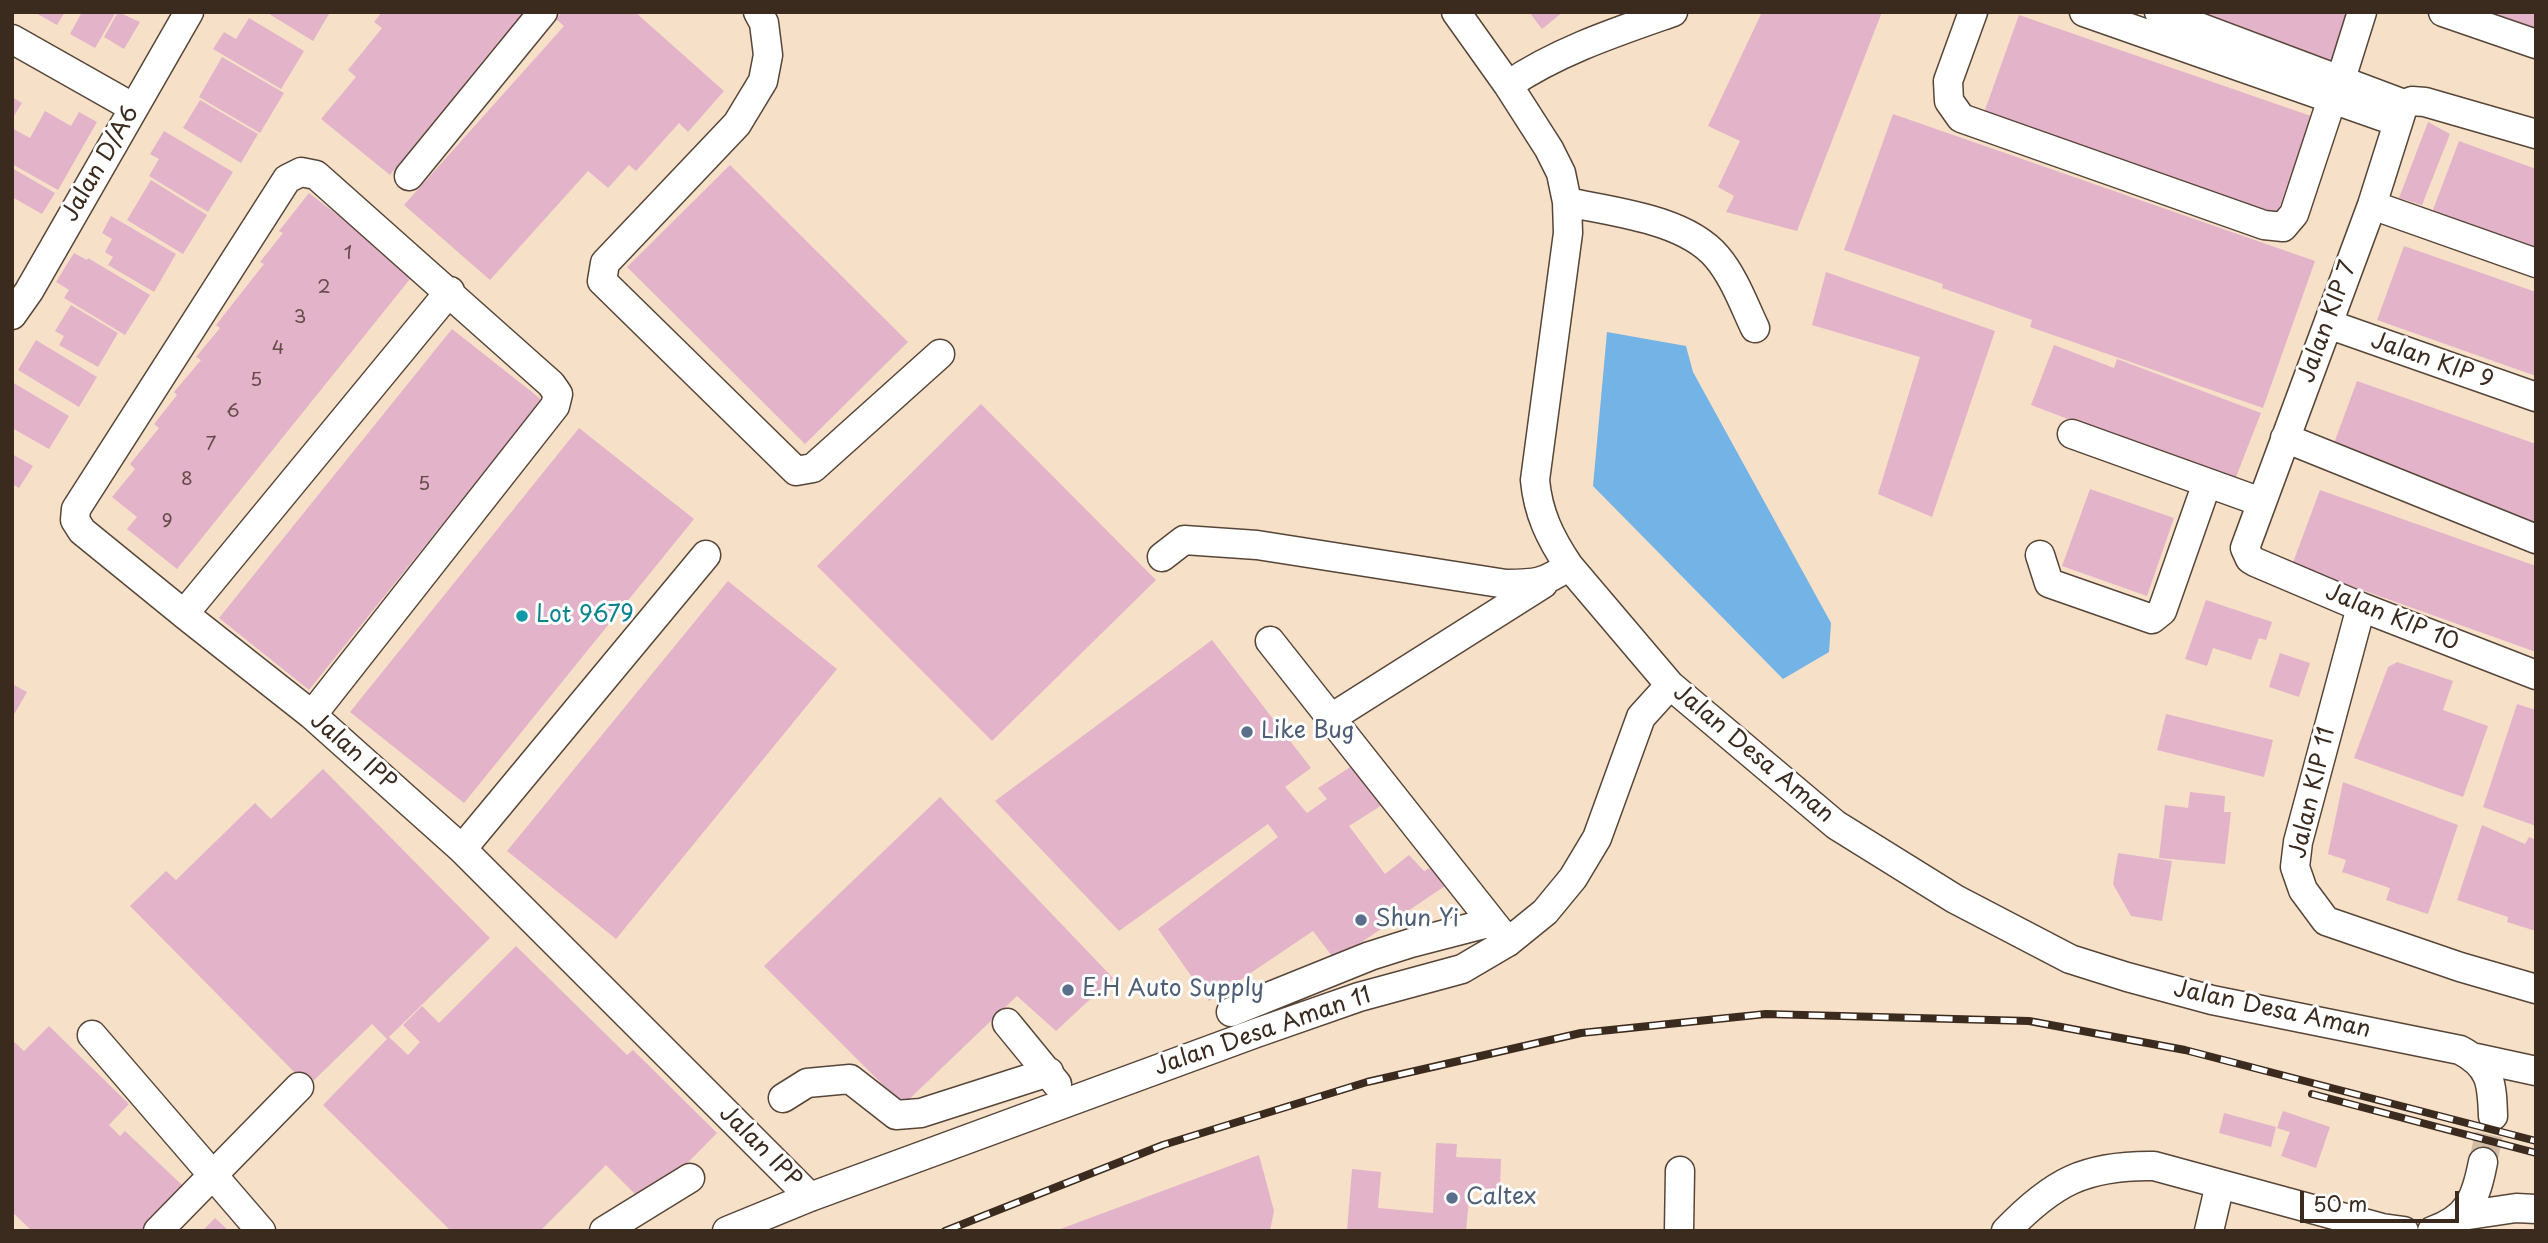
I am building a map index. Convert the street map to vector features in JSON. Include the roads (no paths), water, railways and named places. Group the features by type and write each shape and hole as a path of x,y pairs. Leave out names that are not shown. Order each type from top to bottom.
{"street":[{"name":"Jalan D/A6","path":"12,315 21,286 134,108 189,12"},
{"path":"409,176 543,12"},
{"path":"758,12 764,23 768,55 763,81 737,124 605,264 602,281 796,471 813,468 940,354"},
{"name":"Jalan Desa Aman","path":"1457,12 1549,149 1561,173 1567,202 1568,233 1535,480 1536,499 1554,544 1558,573 1670,685 1836,825 1955,899 2070,959 2212,1000 2442,1045 2476,1058 2536,1071"},
{"path":"1973,12 1948,80 1949,101 1961,118 2264,225 2283,226 2294,214 2362,12"},
{"path":"2084,12 2409,109 2536,134"},
{"path":"2159,12 2337,89"},
{"path":"2443,12 2536,44"},
{"path":"1508,85 1537,66 1655,15"},
{"path":"12,39 134,108"},
{"name":"Jalan KIP 7","path":"2250,559 2245,548 2246,542 2409,109"},
{"name":"Jalan IPP","path":"313,715 555,405 558,394 551,384 450,291 316,175 301,173 287,179 76,509 75,520 82,531 313,715 462,849 810,1197"},
{"path":"1567,202 1658,222 1689,236 1716,256 1755,328"},
{"path":"2372,205 2536,263"},
{"path":"184,614 450,291"},
{"name":"Jalan KIP 9","path":"2328,324 2536,397"},
{"path":"2071,434 2261,502"},
{"path":"2285,438 2536,539"},
{"path":"2039,555 2049,583 2152,619 2162,611 2207,483"},
{"path":"1162,557 1184,540 1257,545 1507,584 1529,584 1558,573"},
{"path":"462,849 706,555"},
{"name":"Jalan KIP 10","path":"2250,559 2361,607 2536,675"},
{"path":"1331,718 1558,573"},
{"name":"Jalan KIP 11","path":"2361,607 2298,842 2295,867 2302,890 2326,921 2460,967 2536,989"},
{"path":"1270,641 1500,932"},
{"name":"Jalan Desa Aman 11","path":"727,1231 1069,1100 1359,997 1462,969 1500,932 1545,912 1573,878 1597,838 1641,717 1670,685"},
{"path":"1230,1012 1370,956 1411,943 1500,932"},
{"path":"1007,1023 1069,1100"},
{"path":"92,1035 261,1231"},
{"path":"2476,1058 2489,1076 2493,1116"},
{"path":"783,1097 807,1083 850,1079 896,1115 921,1113 1049,1072"},
{"path":"158,1231 299,1087"},
{"path":"2432,1231 2447,1226 2462,1216 2477,1192 2483,1162"},
{"path":"2006,1231 2032,1204 2062,1184 2092,1171 2124,1166 2154,1166 2382,1228 2404,1231"},
{"path":"1679,1231 1680,1171"},
{"path":"607,1230 690,1178"},
{"path":"2209,1231 2220,1184"},
{"path":"2462,1216 2516,1208 2536,1209"}],"water":[{"path":"1607,332 1686,346 1693,372 1831,623 1829,652 1783,679 1593,486"}],"tunnel":[{"path":"2483,1162 2493,1116"}],"railway":[{"path":"945,1231 1163,1145 1367,1082 1581,1033 1766,1014 2029,1021 2185,1050 2536,1141"},
{"path":"2312,1094 2536,1153"}],"place":[{"name":"Lot 9679","path":"522,616"},
{"name":"Like Bug","path":"1247,732"},
{"name":"Shun Yi","path":"1361,920"},
{"name":"E.H Auto Supply","path":"1068,990"},
{"name":"Caltex","path":"1452,1198"}]}
